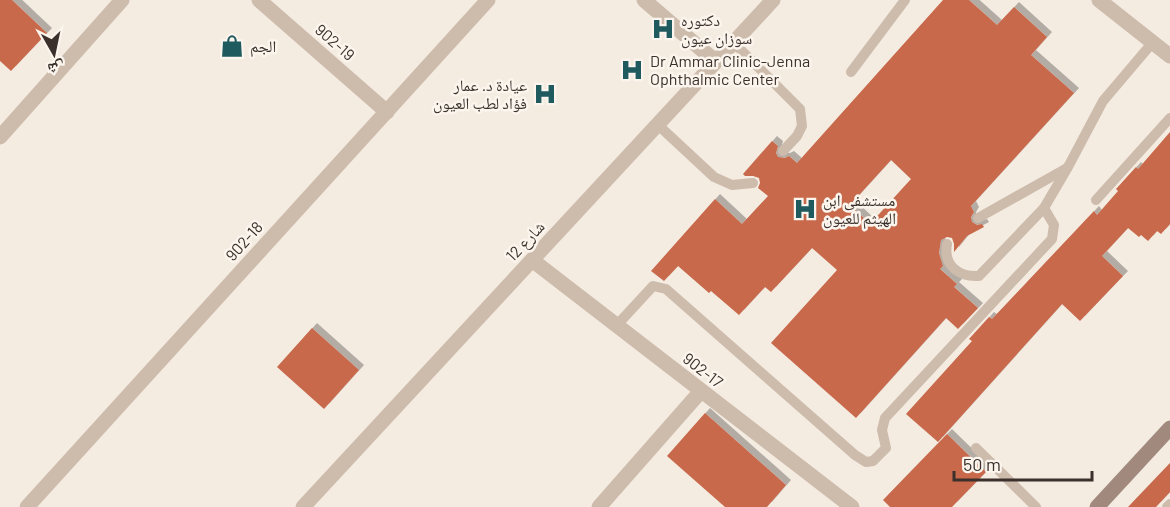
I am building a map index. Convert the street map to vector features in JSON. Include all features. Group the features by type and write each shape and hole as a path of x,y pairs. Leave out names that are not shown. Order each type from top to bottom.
{"street":[{"path":"0,137 122,0"},
{"name":"902-19","path":"259,0 387,112"},
{"name":"902-18","path":"27,507 488,0"},
{"path":"644,0 716,61"},
{"name":"شارع 12","path":"303,507 773,0"},
{"path":"1099,0 1170,56"},
{"name":"902-17","path":"532,260 852,507"},
{"path":"599,507 701,391"},
{"path":"1097,507 1170,428"}],"lane":[{"path":"851,72 905,0"},
{"path":"733,42 800,109 802,126 797,136 783,151"},
{"path":"947,244 950,266 959,274 969,277 980,276 1044,208 1103,101 1153,42"},
{"path":"1095,200 1170,118"},
{"path":"657,124 714,177 732,185 753,183"},
{"path":"978,218 1068,167"},
{"path":"617,325 652,286 666,289 855,455 866,462 873,461 886,448 882,430 885,418 1052,239 1054,225 1044,208"},
{"path":"976,448 1036,507"}],"building":[{"path":"0,0 12,0 47,33 11,71 0,61"},
{"name":"مستشفى ابن الهيثم للعيون","path":"943,0 969,0 997,25 1014,7 1047,37 1031,55 1074,93 971,206 974,212 971,217 972,222 977,225 982,224 984,227 967,236 954,252 952,238 947,237 941,240 939,253 943,266 940,269 957,284 954,287 978,308 958,329 946,318 856,418 771,343 837,270 812,248 771,292 765,287 739,315 678,266 664,281 651,271 715,199 742,224 768,196 758,188 759,178 743,174 772,141 778,146 776,153 778,157 789,156 797,163","holes":["891,160 911,179 870,224 850,205"]},
{"path":"1170,132 1170,224 1161,234 1157,231 1148,241 1128,228 1102,256 1123,276 1080,321 1062,304 938,442 906,414 972,341 969,339 989,317 992,319 1094,211 1097,215 1118,191 1116,189 1136,167 1138,169"},
{"path":"312,328 359,370 324,409 277,367"},
{"path":"705,413 786,485 767,507 725,507 667,456"},
{"path":"947,434 986,472 952,507 890,507 883,500"},
{"path":"1170,463 1170,492 1156,507 1128,507"}],"place":[{"name":"دكتوره سوزان عيون","path":"663,29"},
{"name":"الجم","path":"232,46"},
{"name":"Dr Ammar Clinic-Jenna Ophthalmic Center","path":"632,70"},
{"name":"عيادة د. عمار فؤاد لطب العيون","path":"545,94"},
{"name":"مستشفى ابن الهيثم للعيون","path":"805,209"}]}
